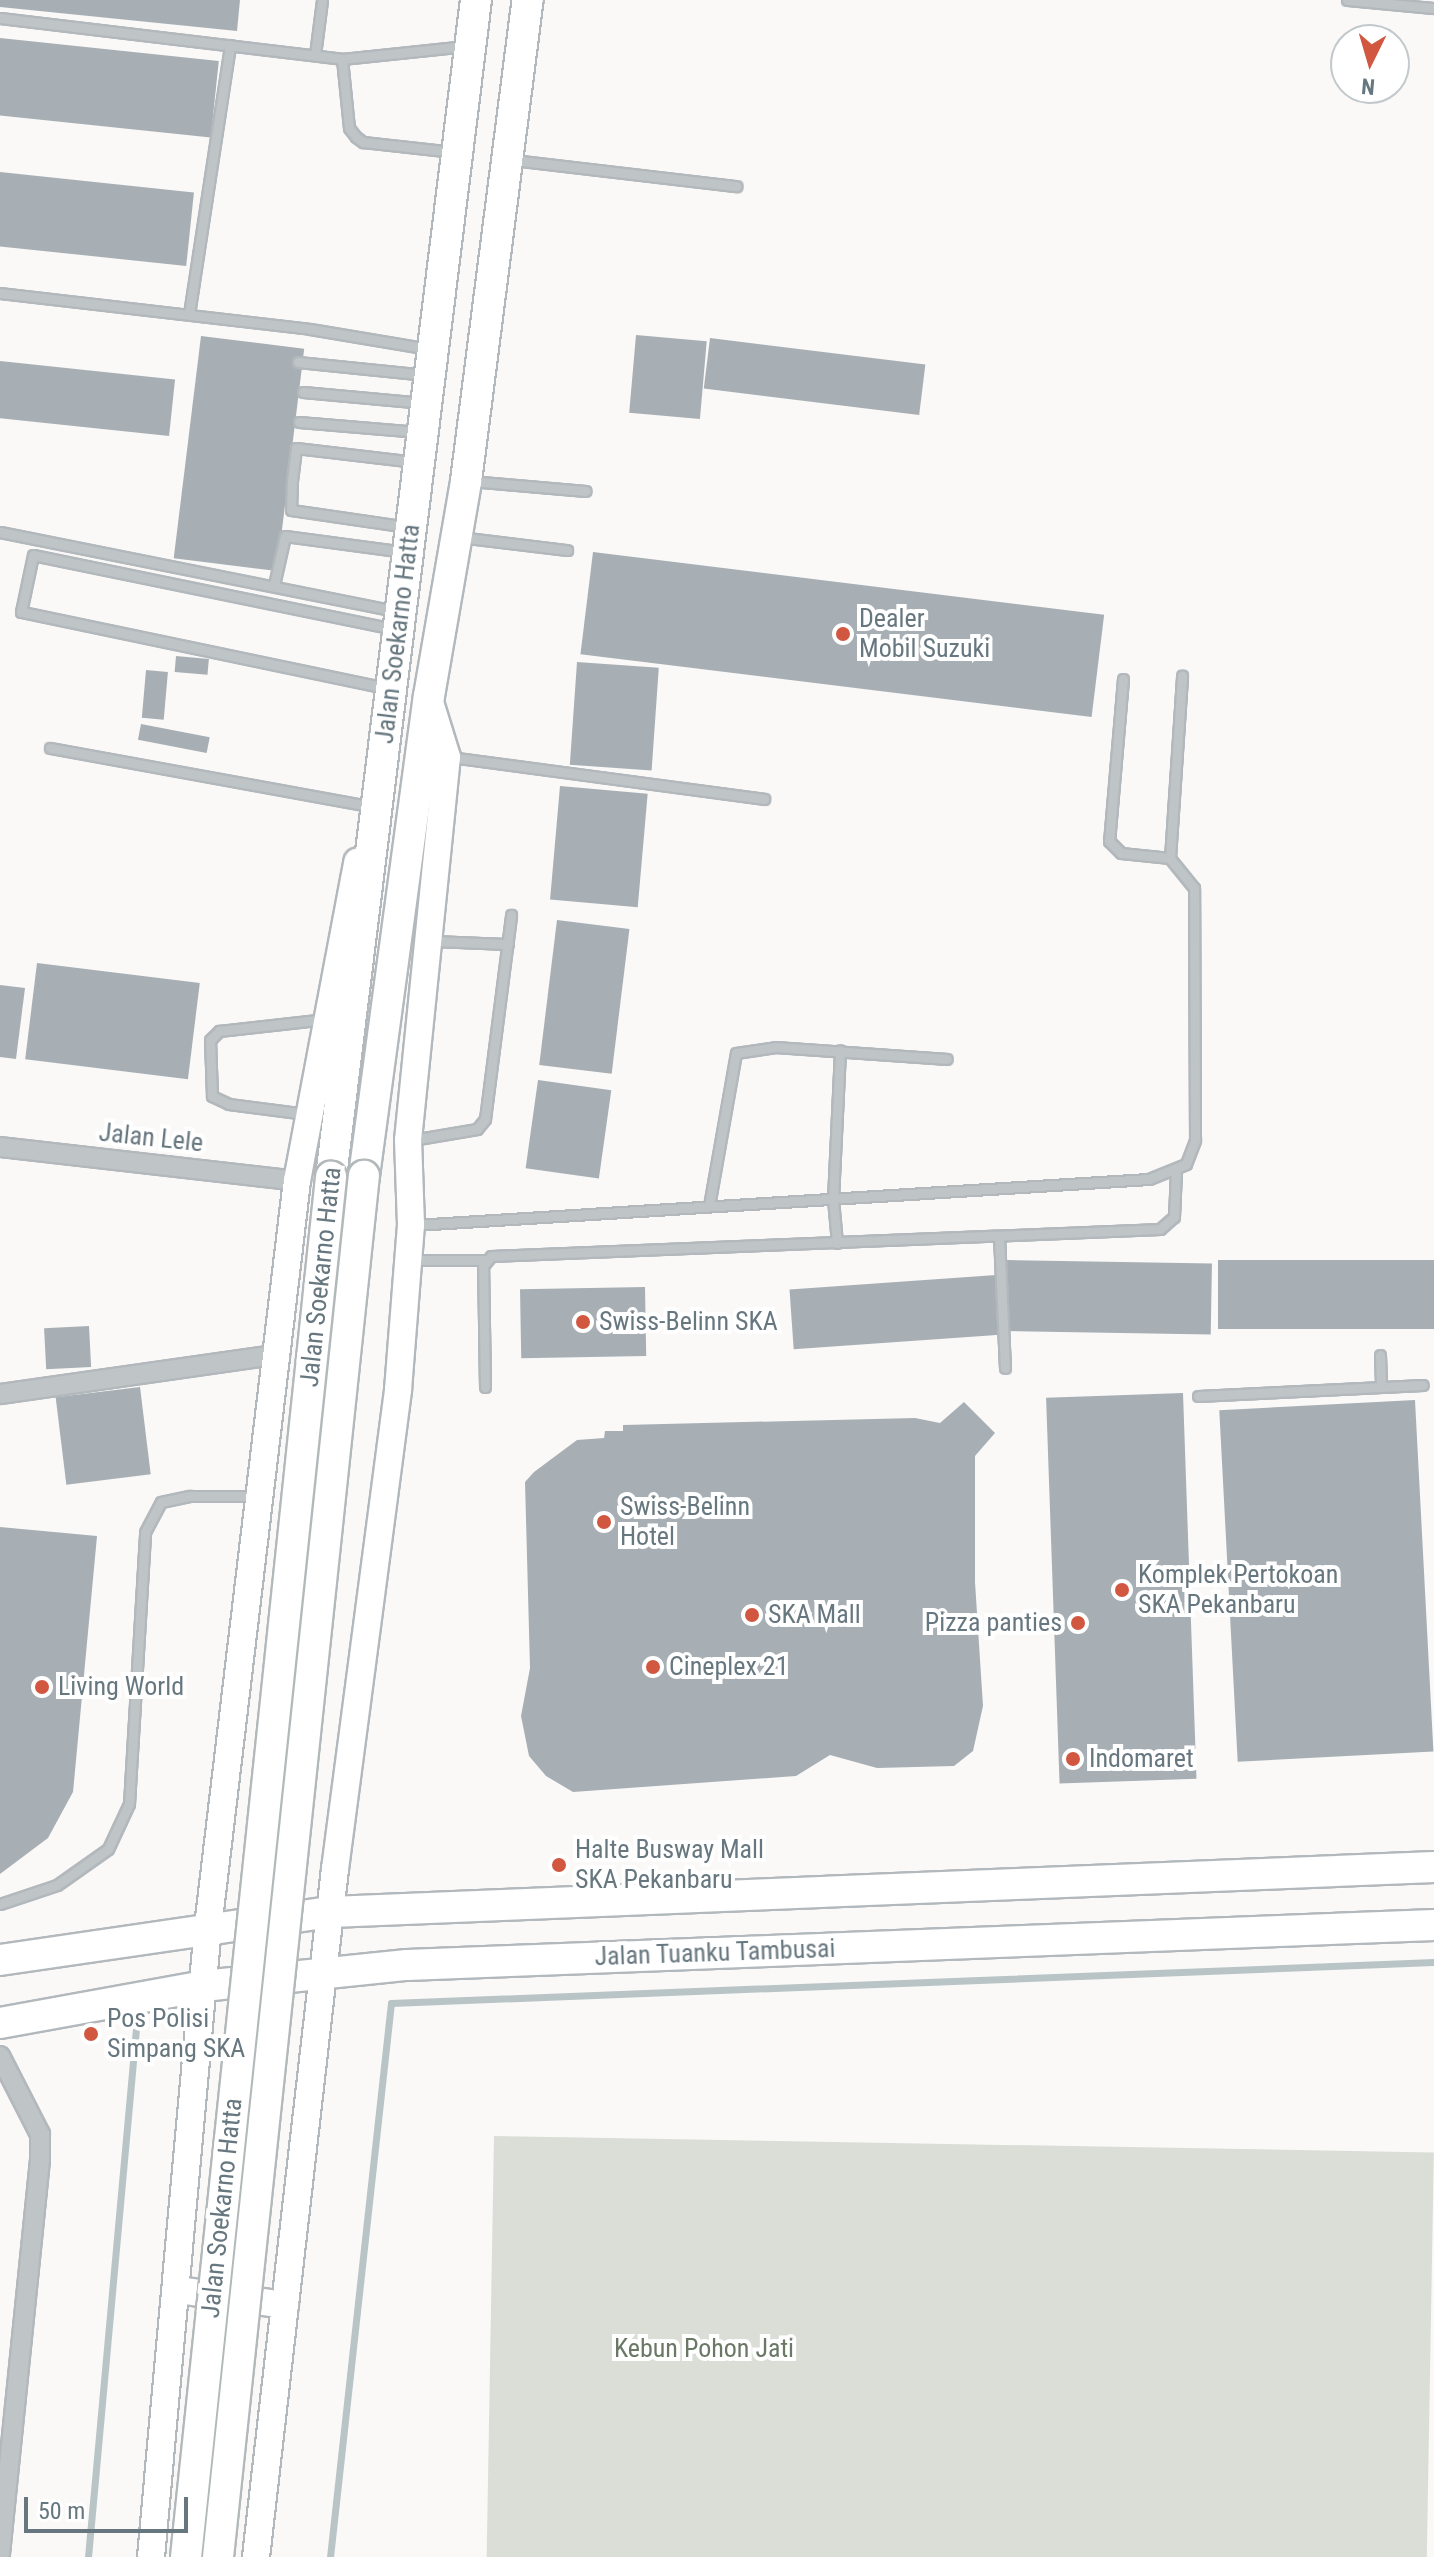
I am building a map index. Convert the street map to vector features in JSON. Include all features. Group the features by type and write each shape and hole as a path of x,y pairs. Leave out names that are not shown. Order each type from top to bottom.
{"main road":[{"name":"Jalan Soekarno Hatta","path":"186,2557 331,1177 460,153 476,0"},
{"name":"Jalan Soekarno Hatta","path":"218,2557 364,1176 429,696 466,481 528,0"},
{"path":"0,1960 208,1927 331,1912 1434,1867"},
{"path":"203,1986 331,1912"},
{"name":"Jalan Tuanku Tambusai","path":"0,2023 203,1986 324,1972 1434,1925"},
{"path":"208,1927 324,1972"}],"street":[{"path":"151,2557 178,2290 208,1927 280,1354 297,1181 398,632"},
{"name":"Jalan Soekarno Hatta","path":"256,2557 331,1912 398,1390 411,1225 408,1140 424,941 447,757 429,696"},
{"name":"Jalan Lele","path":"0,1147 297,1181"},
{"path":"0,1394 280,1354"},
{"path":"0,2056 40,2134 40,2160 0,2557"},
{"path":"178,2290 285,2305"}],"lane":[{"path":"315,55 322,0"},
{"path":"1347,0 1434,8"},
{"path":"0,18 342,59 473,46"},
{"path":"189,314 230,45"},
{"path":"342,59 349,128 356,137 363,142 460,153"},
{"path":"508,159 736,186"},
{"path":"0,293 189,314 428,390"},
{"path":"298,362 428,390"},
{"path":"303,392 428,390"},
{"path":"299,422 428,390"},
{"path":"410,540 291,510 292,481 296,448 419,462"},
{"path":"466,481 586,491"},
{"path":"0,532 274,585 398,632"},
{"path":"274,585 285,536 410,540"},
{"path":"457,537 567,550"},
{"path":"390,688 21,612 33,555 398,632"},
{"path":"411,1225 1149,1179 1176,1171 1186,1164 1195,1140 1194,888 1170,858 1182,675"},
{"path":"1123,679 1109,841 1121,853 1170,858"},
{"path":"50,748 368,806"},
{"path":"447,757 764,799"},
{"path":"408,1140 481,1126 511,915"},
{"path":"424,941 508,944"},
{"path":"310,1114 229,1104 212,1096 210,1040 219,1031 327,1019"},
{"path":"709,1206 736,1053 755,1047 947,1059"},
{"path":"837,1243 833,1199 840,1050"},
{"path":"409,1260 485,1260 491,1256 1167,1227 1174,1217 1176,1171"},
{"path":"999,1236 1005,1368"},
{"path":"485,1260 485,1387"},
{"path":"1380,1355 1381,1387"},
{"path":"1198,1396 1423,1385"},
{"path":"0,1904 57,1885 108,1849 129,1804 145,1532 161,1502 190,1496 262,1496"}],"green space":[{"name":"Kebun Pohon Jati","path":"494,2136 1434,2152 1427,2557 487,2557"}],"building":[{"path":"0,0 240,0 237,31 0,7"},
{"path":"0,38 219,61 211,138 0,115"},
{"path":"0,172 194,192 186,266 0,246"},
{"path":"636,335 707,341 700,419 629,413"},
{"path":"201,336 304,349 277,571 174,558"},
{"path":"710,338 925,364 919,415 704,389"},
{"path":"0,361 175,379 169,436 0,418"},
{"name":"Dealer Mobil Suzuki","path":"593,552 1104,615 1092,717 580,654"},
{"path":"176,656 209,659 207,675 175,672"},
{"path":"577,662 659,668 652,770 570,765"},
{"path":"146,670 168,672 164,720 142,718"},
{"path":"141,724 210,737 207,753 138,740"},
{"path":"560,786 648,794 638,907 550,900"},
{"path":"557,920 629,929 612,1074 539,1065"},
{"path":"37,963 200,983 188,1079 25,1059"},
{"path":"0,985 25,988 16,1059 0,1057"},
{"path":"538,1080 611,1090 599,1178 526,1168"},
{"path":"1007,1260 1212,1264 1211,1335 1006,1331"},
{"path":"1218,1260 1434,1260 1434,1329 1218,1329"},
{"path":"996,1275 1000,1335 794,1349 790,1289"},
{"name":"Swiss-Belinn SKA","path":"645,1287 646,1356 521,1358 520,1289"},
{"path":"89,1326 91,1367 46,1369 44,1328"},
{"path":"140,1387 151,1474 66,1485 56,1397"},
{"name":"Komplek Pertokoan SKA Pekanbaru","path":"1183,1393 1196,1779 1060,1784 1046,1398"},
{"path":"1415,1400 1433,1752 1238,1762 1219,1410"},
{"name":"SKA Mall","path":"964,1402 995,1433 975,1456 975,1582 983,1706 973,1751 954,1766 877,1768 830,1755 796,1776 573,1792 546,1776 529,1756 521,1716 530,1668 525,1482 534,1472 577,1440 604,1438 605,1431 623,1431 623,1425 915,1418 940,1423"},
{"name":"Living World","path":"0,1527 97,1536 73,1792 48,1838 0,1874"}],"waterway":[{"path":"330,2557 391,2003 1434,1962"},
{"path":"88,2557 136,2029"}],"place":[{"name":"Dealer Mobil Suzuki","path":"843,634"},
{"name":"Swiss-Belinn SKA","path":"583,1322"},
{"name":"Swiss-Belinn Hotel","path":"604,1522"},
{"name":"Komplek Pertokoan SKA Pekanbaru","path":"1122,1590"},
{"name":"SKA Mall","path":"752,1615"},
{"name":"Pizza panties","path":"1078,1623"},
{"name":"Cineplex 21","path":"653,1667"},
{"name":"Living World","path":"42,1687"},
{"name":"Indomaret","path":"1073,1759"},
{"name":"Halte Busway Mall SKA Pekanbaru","path":"559,1865"},
{"name":"Pos Polisi Simpang SKA","path":"91,2034"}]}
